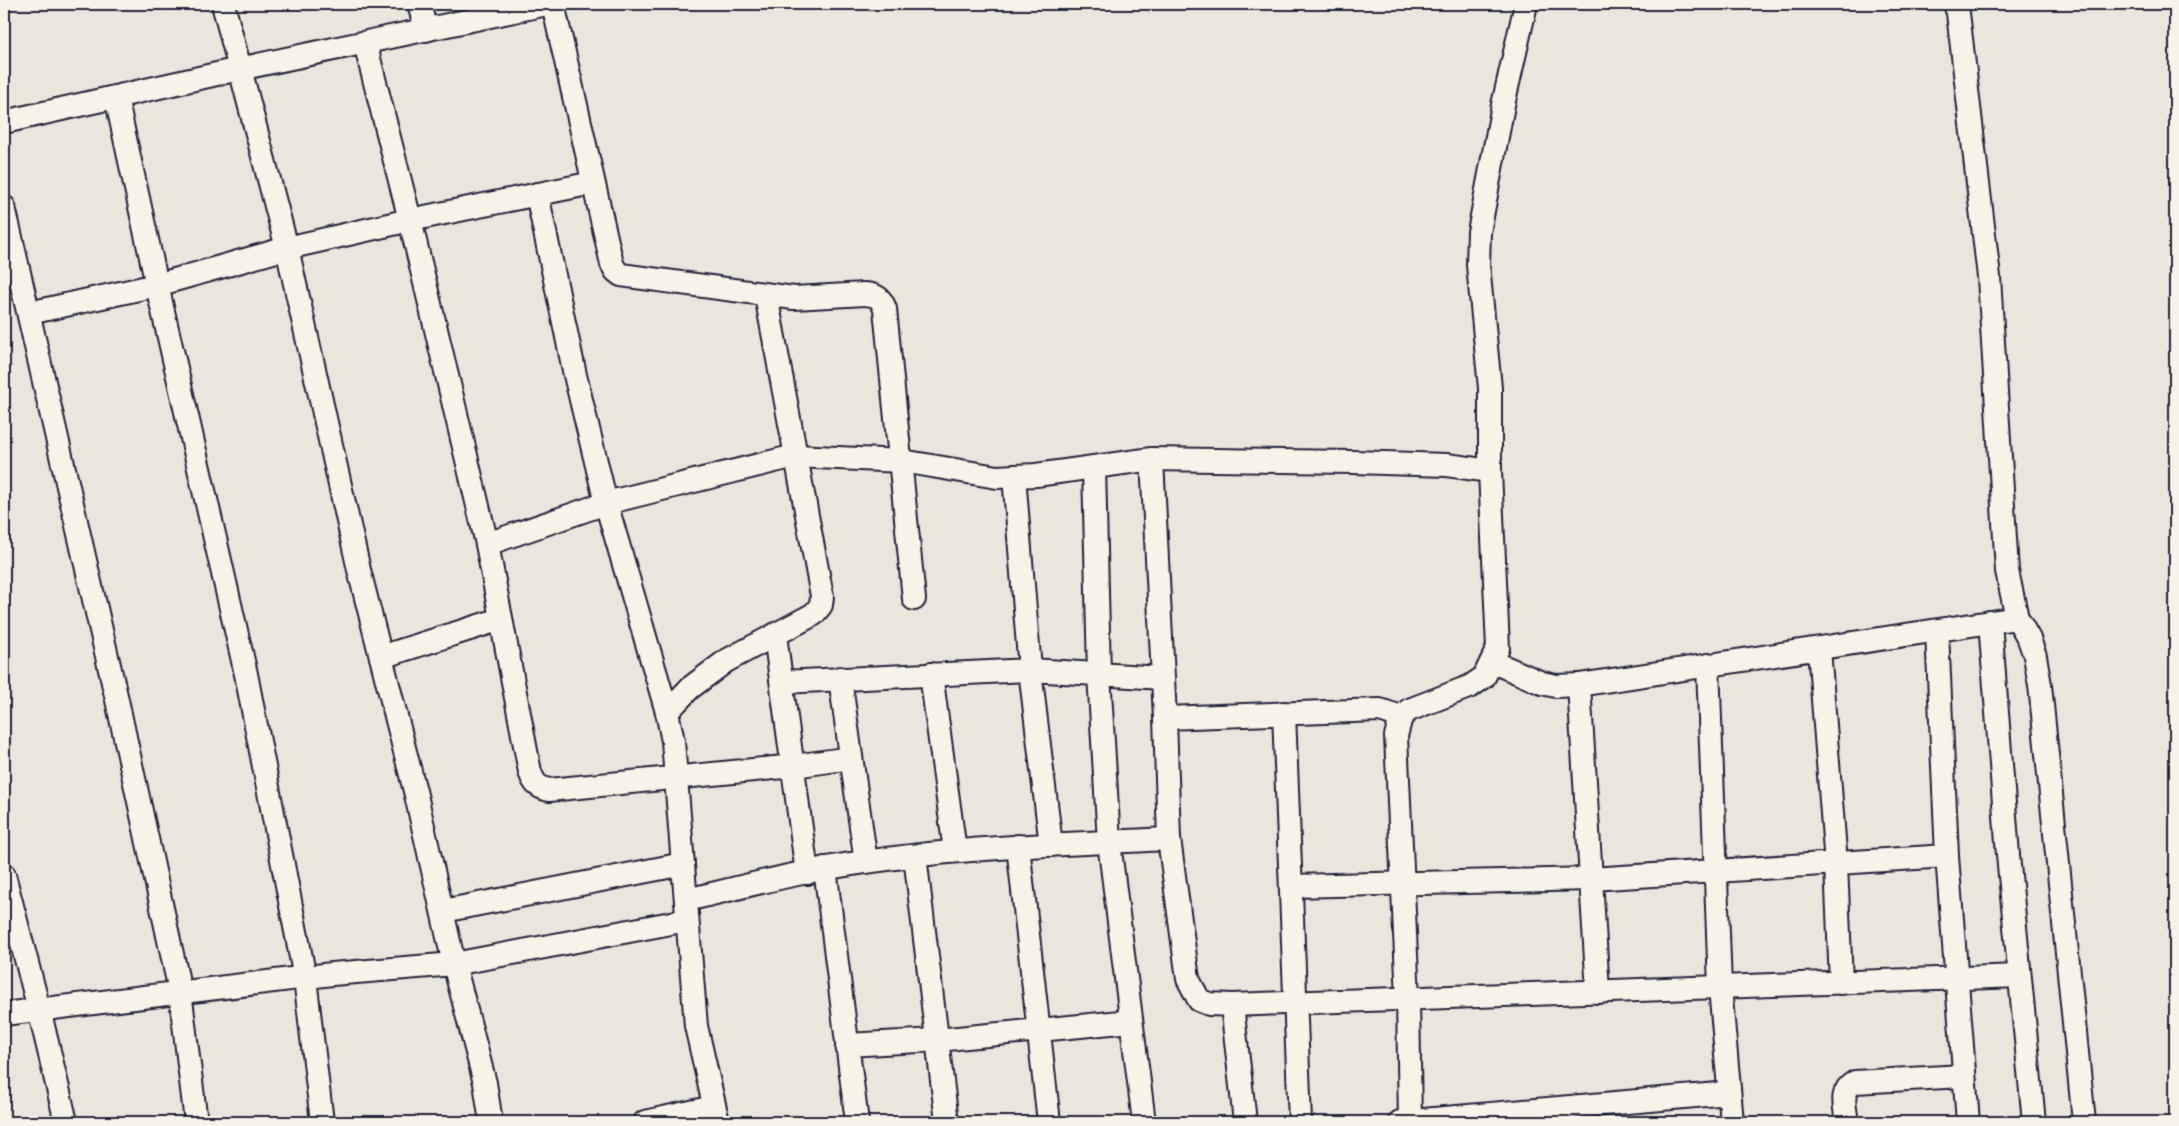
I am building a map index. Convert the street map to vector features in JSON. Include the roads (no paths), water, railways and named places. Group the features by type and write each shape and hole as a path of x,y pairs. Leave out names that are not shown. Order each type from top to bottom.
{"street":[{"path":"223,4 287,248 381,657 416,796 454,964 485,1084 491,1122"},
{"path":"419,4 426,30"},
{"path":"4,122 239,69 547,4"},
{"path":"553,4 612,264 616,271 622,274 794,298 874,294 881,299 885,309 902,461 914,599"},
{"path":"1526,4 1502,105 1479,232 1478,265 1490,388 1490,471 1498,648 1494,662 1484,677 1471,686 1409,710 1402,717 1396,736 1408,999 1407,1122 1729,1093"},
{"path":"1955,4 1958,12 1988,277 2007,571 2017,618 2029,639 2035,656 2040,685 2084,1122"},
{"path":"365,43 410,220 487,544 530,772 534,782 539,788 549,790 674,779 851,758"},
{"path":"116,96 246,674 305,978 322,1122"},
{"path":"29,312 157,285 287,248 410,220 593,183"},
{"path":"537,194 574,375 606,503 668,712 673,741 674,779 696,1026 716,1115 645,1122"},
{"path":"4,207 117,700 180,991 196,1122"},
{"path":"668,712 690,688 713,670 726,661 814,614 821,606 822,596 766,295"},
{"path":"487,544 606,503 795,456 902,461 996,477 1036,475 1152,459 1447,465 1490,471"},
{"path":"1152,459 1165,718 1168,839 1188,979 1198,1000 1209,1004 1232,1005 2019,976"},
{"path":"1094,467 1099,674 1108,842 1144,1122"},
{"path":"1014,476 1030,670 1050,845"},
{"path":"1494,662 1542,683 1556,686 1579,685 2017,618"},
{"path":"381,657 501,619"},
{"path":"1990,622 2019,976 2034,1122"},
{"path":"1937,631 1947,856 1968,1122"},
{"path":"775,635 794,766 816,870 848,1045 857,1122"},
{"path":"1819,649 1836,864 1841,983"},
{"path":"1708,665 1720,987 1732,1122"},
{"path":"782,682 1030,670 1163,678"},
{"path":"931,674 955,851"},
{"path":"840,678 866,862"},
{"path":"1579,685 1598,992"},
{"path":"1165,718 1380,710 1402,717"},
{"path":"1284,713 1300,1122"},
{"path":"4,1014 180,991 454,964 687,910 816,870 866,862 955,851 1018,846 1168,839"},
{"path":"1018,846 1037,1030 1049,1122"},
{"path":"915,856 947,1122"},
{"path":"1291,886 1403,885 1591,879 1947,856"},
{"path":"442,911 683,864"},
{"path":"4,875 66,1122"},
{"path":"1232,1005 1245,1122"},
{"path":"848,1045 937,1040 1131,1020"},
{"path":"1847,1122 1845,1092 1848,1086 1855,1082 1963,1076"}]}
